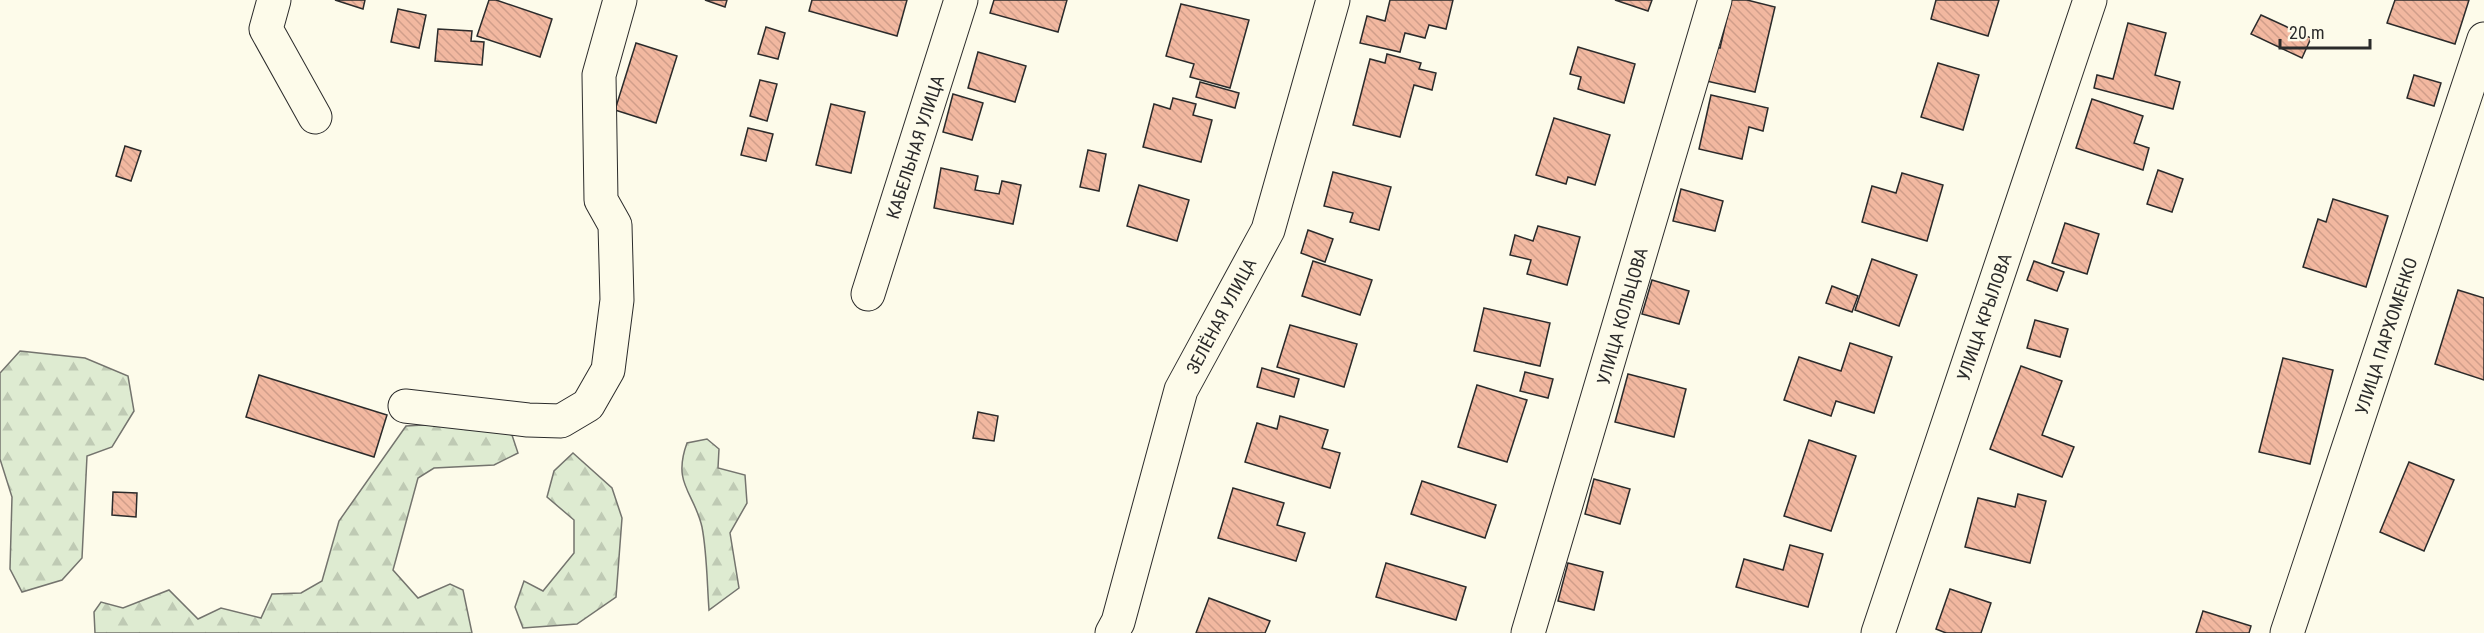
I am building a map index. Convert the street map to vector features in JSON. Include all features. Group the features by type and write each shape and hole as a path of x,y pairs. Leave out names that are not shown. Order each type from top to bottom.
{"street":[{"path":"274,0 267,29 315,117"},
{"path":"405,406 528,420 561,421 588,405 608,370 616,300 615,225 601,200 599,75 620,0"},
{"name":"КАБЕЛЬНАЯ УЛИЦА","path":"868,294 961,0"},
{"name":"ЗЕЛЁНАЯ УЛИЦА","path":"1112,633 1118,621 1181,390 1268,230 1333,0"},
{"name":"УЛИЦА КОЛЬЦОВА","path":"1528,633 1715,0"},
{"name":"УЛИЦА КРЫЛОВА","path":"1878,633 2090,0"},
{"name":"УЛИЦА ПАРХОМЕНКО","path":"2287,633 2484,39"}],"green space":[{"path":"20,351 85,358 128,376 134,411 112,447 87,456 82,558 62,580 22,592 10,569 12,497 0,459 0,373"},
{"path":"475,422 512,435 518,453 494,465 434,468 418,478 393,570 418,598 450,584 463,590 472,633 95,633 94,612 101,602 123,608 169,590 198,619 221,608 261,618 272,594 301,593 322,581 339,521 406,426"},
{"path":"707,439 719,449 718,468 745,475 747,503 730,533 739,588 709,610 702,527 686,487 682,468 687,443"},
{"path":"573,453 612,488 622,518 616,597 577,624 523,628 515,607 524,581 543,591 574,553 574,520 547,497 554,471"}],"building":[{"path":"335,0 365,0 363,9"},
{"path":"489,0 496,0 552,19 540,57 477,36"},
{"path":"705,0 727,0 725,7"},
{"path":"812,0 907,0 897,36 809,11"},
{"path":"994,0 1067,0 1058,32 990,13"},
{"path":"1390,0 1453,0 1446,29 1429,25 1425,38 1405,33 1400,52 1360,43 1367,16 1385,21"},
{"path":"1615,0 1652,0 1648,11"},
{"path":"1731,0 1747,0 1775,7 1755,92 1702,80 1710,46 1720,48"},
{"path":"1936,0 1999,0 1988,36 1931,19"},
{"path":"2395,0 2469,0 2455,44 2387,23"},
{"path":"1181,4 1249,20 1230,88 1190,77 1194,64 1166,56"},
{"path":"398,9 426,15 419,48 391,42"},
{"path":"2261,15 2311,38 2302,58 2251,34"},
{"path":"2128,23 2166,33 2155,75 2180,82 2173,109 2094,88 2097,75 2113,79"},
{"path":"766,27 785,33 778,59 758,54"},
{"path":"438,29 472,31 471,41 484,42 482,65 435,61"},
{"path":"636,43 677,56 656,123 615,110"},
{"path":"1578,47 1635,64 1624,103 1578,89 1581,77 1570,74"},
{"path":"978,52 1026,66 1015,102 968,88"},
{"path":"1387,54 1421,63 1419,69 1436,73 1432,90 1414,85 1400,137 1353,125 1370,59 1385,63"},
{"path":"1938,63 1979,75 1963,130 1921,117"},
{"path":"2414,75 2441,83 2434,106 2407,98"},
{"path":"760,80 777,84 767,121 750,116"},
{"path":"1200,82 1239,93 1235,108 1196,97"},
{"path":"953,94 983,103 972,140 943,132"},
{"path":"1711,95 1768,108 1763,131 1749,127 1742,159 1699,149"},
{"path":"1173,98 1196,104 1193,115 1212,120 1201,162 1143,147 1154,104 1170,109"},
{"path":"2092,99 2143,116 2134,143 2149,148 2143,170 2076,148"},
{"path":"831,104 865,112 851,173 816,165"},
{"path":"1554,118 1610,135 1595,185 1568,177 1566,184 1536,175"},
{"path":"748,128 773,134 766,161 741,155"},
{"path":"125,146 141,151 131,181 116,176"},
{"path":"1088,150 1106,154 1099,191 1080,187"},
{"path":"941,168 978,176 975,190 999,194 1002,181 1021,185 1013,224 934,208"},
{"path":"2158,170 2183,179 2172,212 2147,204"},
{"path":"1333,172 1391,187 1379,230 1350,222 1353,213 1324,206"},
{"path":"1902,173 1943,185 1927,241 1862,222 1872,186 1896,193"},
{"path":"1139,185 1189,200 1177,241 1127,226"},
{"path":"1681,189 1723,201 1715,231 1673,221"},
{"path":"2333,199 2388,216 2366,287 2303,267 2318,219 2326,222"},
{"path":"2065,223 2099,234 2087,274 2052,263"},
{"path":"1538,226 1580,237 1567,285 1527,274 1531,260 1510,255 1515,235 1533,241"},
{"path":"1308,230 1333,239 1325,262 1301,253"},
{"path":"1872,259 1917,275 1899,326 1855,310"},
{"path":"1313,261 1372,280 1360,315 1302,296"},
{"path":"2034,261 2064,272 2057,291 2027,280"},
{"path":"1652,280 1689,291 1679,324 1642,314"},
{"path":"1832,286 1858,296 1852,312 1826,303"},
{"path":"2458,290 2484,298 2484,380 2435,364"},
{"path":"1484,308 1550,323 1540,366 1474,351"},
{"path":"2035,320 2068,329 2060,357 2027,348"},
{"path":"1290,325 1357,344 1344,387 1277,367"},
{"path":"1850,343 1892,357 1874,413 1836,401 1831,416 1784,400 1799,357 1841,371"},
{"path":"2283,358 2333,370 2310,464 2259,452"},
{"path":"2021,366 2062,381 2042,435 2074,447 2062,477 1990,449"},
{"path":"1262,368 1299,379 1294,397 1257,387"},
{"path":"1525,372 1553,379 1548,398 1520,391"},
{"path":"1628,374 1686,389 1674,437 1615,422"},
{"path":"259,375 387,415 374,457 246,417"},
{"path":"1477,385 1527,400 1507,462 1458,447"},
{"path":"978,412 998,416 994,441 973,438"},
{"path":"1280,416 1328,430 1322,448 1340,453 1330,488 1245,462 1257,423 1277,429"},
{"path":"1809,440 1856,456 1831,531 1784,516"},
{"path":"2409,462 2454,480 2424,551 2380,532"},
{"path":"1594,479 1630,489 1620,524 1585,514"},
{"path":"1422,481 1496,505 1485,538 1411,514"},
{"path":"1233,488 1284,503 1277,525 1305,533 1296,561 1218,538"},
{"path":"113,492 137,493 136,517 112,515"},
{"path":"2018,494 2046,501 2030,563 1965,547 1978,498 2015,507"},
{"path":"1790,545 1823,554 1808,607 1736,587 1744,559 1783,570"},
{"path":"1386,563 1466,587 1456,620 1376,597"},
{"path":"1568,563 1603,572 1594,610 1558,601"},
{"path":"1950,589 1991,603 1981,633 1946,633 1936,629"},
{"path":"1209,598 1270,621 1265,633 1196,633"},
{"path":"2203,611 2251,626 2249,633 2196,633"}]}
